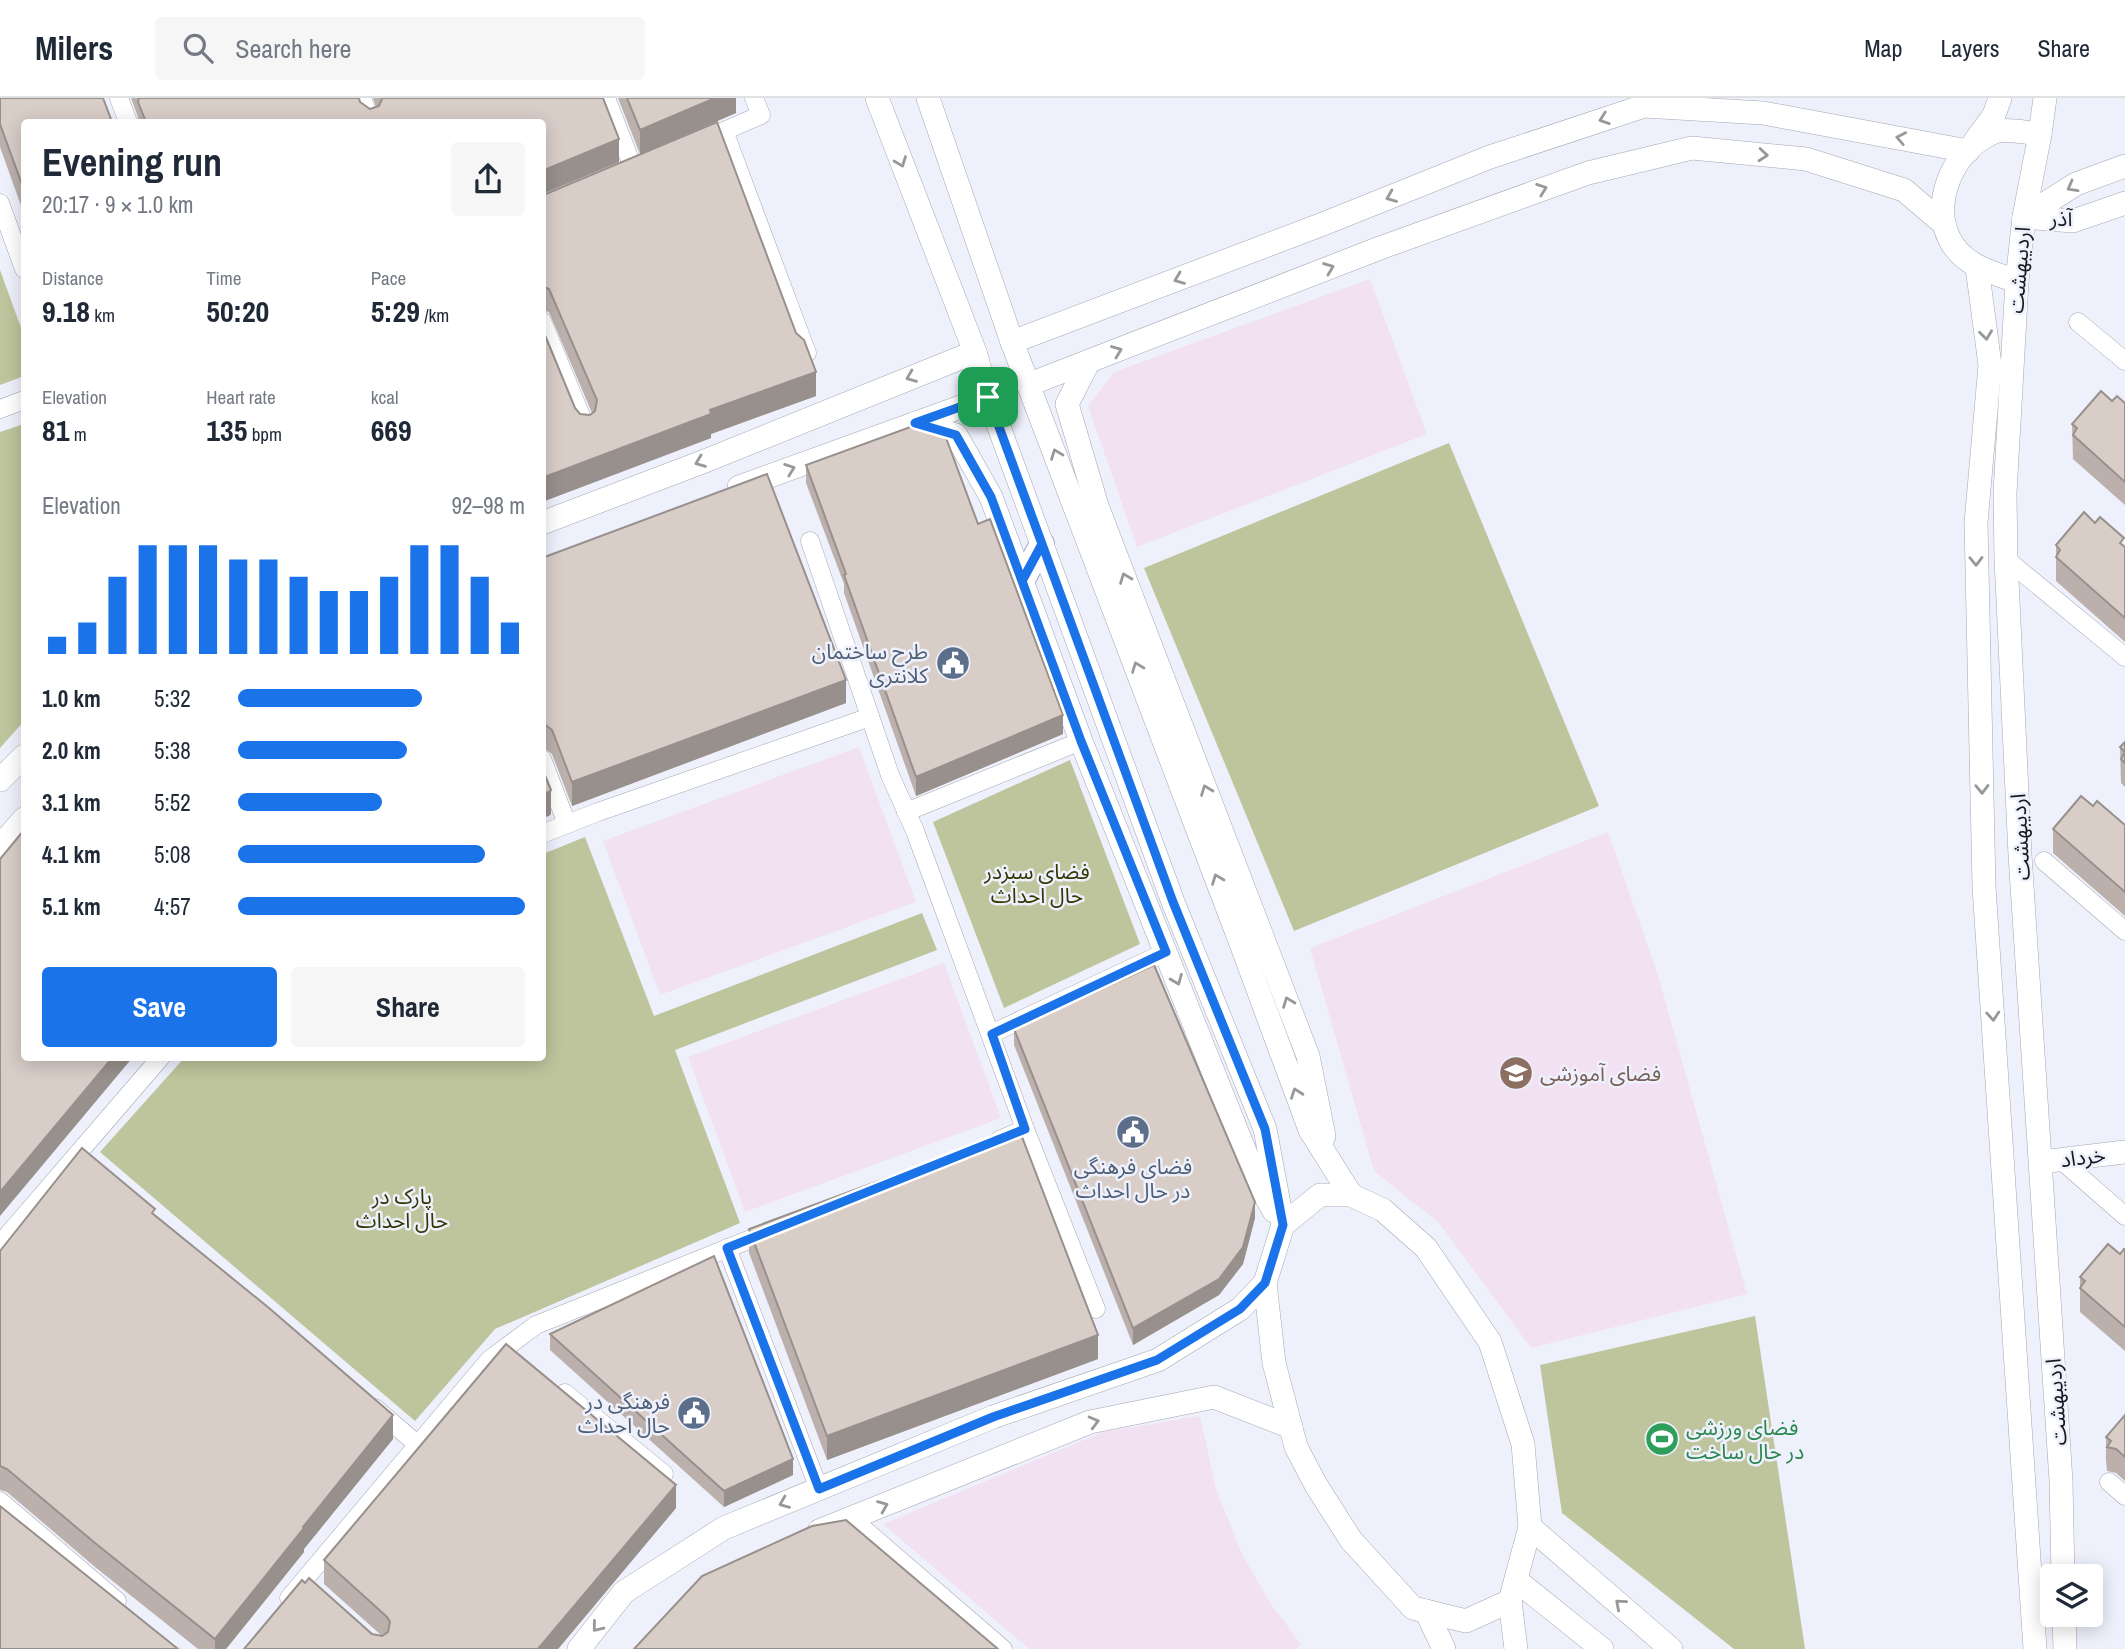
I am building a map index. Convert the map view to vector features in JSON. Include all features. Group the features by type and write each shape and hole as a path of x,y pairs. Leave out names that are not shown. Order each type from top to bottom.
{"main road":[{"path":"1022,581 1042,544"}],"street":[{"path":"119,98 127,119"},
{"path":"362,98 370,119"},
{"path":"606,98 634,170"},
{"path":"691,146 761,116 754,98"},
{"path":"877,98 975,352 988,397 1173,902 1265,1129 1283,1225 1265,1283 1274,1363 1296,1447 1316,1485 1351,1540 1413,1608 1466,1621 1513,1590"},
{"path":"929,98 1012,342 1310,1130 1351,1195"},
{"path":"2000,98 1994,115 1950,175 1943,197 1944,224 1954,245 1977,267 2017,281"},
{"name":"اردیبهشت","path":"2045,98 2024,217 2017,281 2006,493 2006,559 2020,855 2051,1161 2063,1564"},
{"path":"1012,342 1323,224 1490,157 1644,106 1763,113 1970,147 1996,131 2040,134"},
{"path":"724,131 807,353"},
{"path":"1030,384 1380,248 1588,173 1692,148 1806,159 1904,190 1944,224"},
{"name":"آذر","path":"2024,217 2076,184 2125,166"},
{"path":"0,203 21,260"},
{"name":"آذر","path":"2024,217 2073,221 2125,203"},
{"path":"1977,267 1990,365 1976,523 1984,887 2035,1649"},
{"path":"2078,322 2125,361"},
{"path":"546,331 586,428"},
{"path":"546,521 705,461 975,352"},
{"path":"1089,361 1067,404 1097,506 1308,1056 1329,1163"},
{"path":"720,495 988,397"},
{"path":"0,409 21,401"},
{"path":"915,423 956,435 991,497 1081,741 1256,1179 1283,1225"},
{"path":"810,541 890,775 1096,1309"},
{"path":"2006,559 2125,657"},
{"path":"546,832 870,717"},
{"path":"906,812 1081,741"},
{"path":"0,780 21,759"},
{"path":"546,769 567,824"},
{"path":"0,846 21,822"},
{"path":"2044,861 2125,931"},
{"path":"992,1034 1166,952"},
{"path":"0,1244 84,1156 158,1061"},
{"path":"986,1144 1025,1129"},
{"name":"خرداد","path":"2051,1161 2125,1152"},
{"path":"2051,1161 2125,1216"},
{"path":"1283,1225 1320,1195 1351,1195 1382,1210 1426,1248 1490,1342 1523,1444 1530,1527 1513,1590 1516,1649"},
{"path":"279,1610 308,1585 489,1360 513,1350 536,1325 792,1222"},
{"path":"727,1248 819,1489"},
{"path":"579,1649 624,1592 724,1528 993,1417 1157,1360 1240,1309 1265,1283"},
{"path":"550,1380 664,1474"},
{"path":"800,1540 1090,1422 1214,1397 1291,1427"},
{"path":"366,1400 418,1445"},
{"path":"2109,1482 2125,1496"},
{"path":"0,1502 133,1614"},
{"path":"851,1518 1003,1649"},
{"path":"1530,1527 1671,1649"},
{"path":"1513,1590 1602,1649"},
{"path":"1426,1611 1444,1649"},
{"path":"2064,1627 2065,1649"}],"shaded area":[{"path":"1370,279 1427,434 1137,547 1088,406 1114,372"},
{"path":"859,747 916,902 660,995 603,841"},
{"name":"فضای آموزشی","path":"1608,832 1658,975 1747,1294 1531,1348 1439,1223 1374,1171 1310,948"},
{"path":"944,963 1001,1118 745,1212 688,1057"},
{"path":"1200,1416 1216,1489 1242,1554 1271,1604 1301,1644 1297,1649 1029,1649 883,1524 1103,1432"}],"green space":[{"path":"0,270 21,328 21,377 0,385"},
{"path":"21,425 21,724 0,748 0,432"},
{"path":"1449,443 1599,806 1294,931 1144,568"},
{"name":"فضای سبزدر حال احداث","path":"1070,760 1140,944 1004,1008 933,822"},
{"name":"پارک در حال احداث","path":"585,837 654,1016 922,913 937,950 675,1050 740,1223 495,1329 415,1421 100,1152 181,1061 546,1061 546,853"},
{"name":"فضای ورزشی در حال ساخت","path":"1755,1316 1805,1649 1734,1649 1562,1513 1540,1365"}],"building":[{"path":"0,98 103,98 111,119 21,119 21,182 0,124"},
{"path":"139,98 359,98 360,102 370,109 379,106 382,98 603,98 619,139 546,169 546,119 145,119"},
{"path":"627,98 715,98 640,130"},
{"path":"717,122 796,333 804,340 816,372 710,410 711,414 546,476 546,338 575,408 580,414 590,415 595,411 597,400 549,289 546,288 546,194"},
{"path":"2101,391 2112,401 2117,396 2125,403 2125,482 2073,435 2077,428 2072,424"},
{"path":"924,422 942,427 978,524 990,519 1063,715 916,777 806,465"},
{"path":"767,474 846,680 572,782 552,730 546,726 546,557"},
{"path":"2084,512 2095,523 2100,517 2124,538 2120,543 2125,547 2125,618 2056,557 2060,550 2056,545"},
{"path":"546,778 551,790 546,793"},
{"path":"2081,796 2093,806 2097,801 2125,825 2125,892 2053,829"},
{"path":"21,834 21,1061 110,1061 0,1192 0,859"},
{"name":"فضای فرهنگی در حال احداث","path":"1154,965 1255,1202 1243,1247 1219,1279 1133,1328 1014,1029"},
{"path":"1019,1129 1098,1335 827,1436 749,1229"},
{"path":"82,1148 155,1209 152,1213 269,1308 393,1415 215,1639 0,1466 0,1251"},
{"path":"2108,1244 2120,1254 2125,1249 2125,1327 2080,1288 2085,1281 2080,1277"},
{"name":"فرهنگی در حال احداث","path":"714,1256 793,1459 724,1491 550,1334"},
{"path":"506,1344 676,1485 538,1649 244,1649 302,1580 305,1583 309,1578 372,1634 382,1636 388,1632 390,1622 387,1617 324,1560"},
{"path":"2125,1415 2125,1457 2116,1449 2107,1447 2111,1441 2106,1437"},
{"path":"0,1506 178,1649 0,1649"},
{"path":"846,1520 998,1649 634,1649 702,1576 812,1526"}],"place":[{"name":"طرح ساختمان کلانتری","path":"953,663"},
{"name":"فضای آموزشی","path":"1516,1073"},
{"name":"فضای فرهنگی در حال احداث","path":"1133,1132"},
{"name":"فرهنگی در حال احداث","path":"694,1413"},
{"name":"فضای ورزشی در حال ساخت","path":"1662,1439"}],"route":[{"path":"988,397 915,423 956,435 991,497 1022,581 1042,544 1173,902 1265,1129 1283,1225 1265,1283 1240,1309 1157,1360 993,1417 819,1489 727,1248 1025,1129 992,1034 1166,952 1081,741 1022,581 1042,544 988,397"}]}
